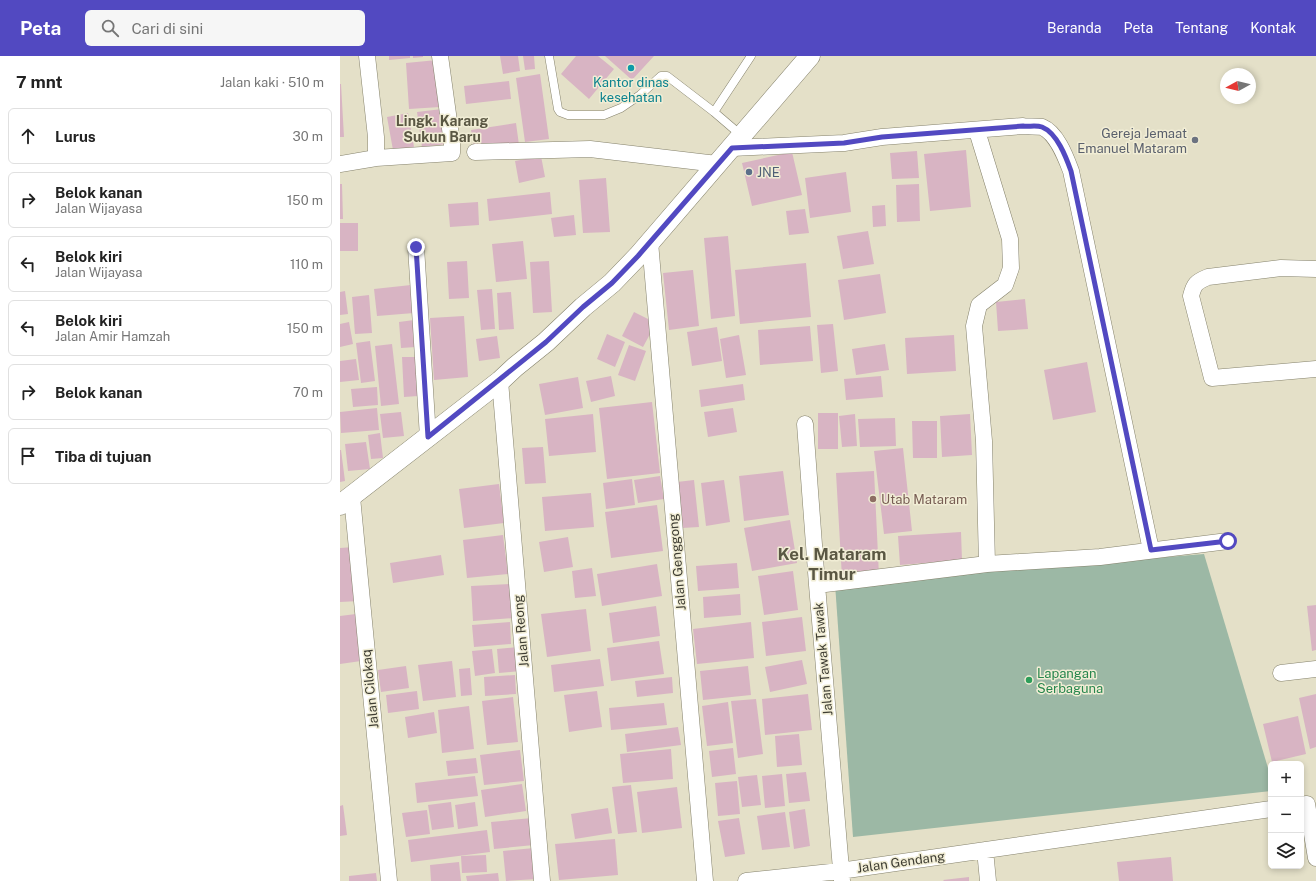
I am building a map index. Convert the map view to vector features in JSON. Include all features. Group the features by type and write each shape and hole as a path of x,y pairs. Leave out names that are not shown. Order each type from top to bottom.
{"street":[{"path":"367,56 376,137 376,158"},
{"path":"340,164 376,158 452,153 452,142 440,56"},
{"path":"346,501 500,381 612,283 650,242 810,56"},
{"path":"737,142 844,143 882,137 977,131 1023,126 1041,127 1047,130 1065,154 1071,171 1151,550"},
{"path":"977,131 1010,239 1010,268 1004,285 979,305 974,326 984,441 987,564"},
{"path":"475,152 590,149 717,164"},
{"name":"Jalan Genggong","path":"650,242 705,881"},
{"path":"416,247 428,437"},
{"path":"1316,269 1281,268 1208,277 1198,281 1193,287 1191,296 1212,378 1316,368"},
{"name":"Jalan Reong","path":"500,381 542,881"},
{"name":"Jalan Tawak Tawak","path":"805,424 841,876"},
{"name":"Jalan Cilokaq","path":"346,501 389,881"},
{"path":"817,585 987,564 1100,557 1228,541"},
{"path":"1281,673 1316,669"},
{"path":"1304,804 1307,804 1316,858"},
{"name":"Jalan Gendang","path":"746,881 841,876 985,850 1268,809"},
{"path":"985,850 988,881"}],"lane":[{"path":"549,56 558,109 563,114 604,115 620,108 640,95 663,75 667,76 714,112 737,142"},
{"path":"714,112 751,56"}],"green space":[{"path":"1204,554 1268,768 1268,791 853,837 835,584"}],"building":[{"path":"389,56 410,56 410,58 389,60"},
{"path":"413,56 423,56 423,57 413,58"},
{"path":"500,56 518,56 520,71 503,74"},
{"path":"523,56 534,56 535,69 525,70"},
{"path":"576,56 598,56 614,69 589,99 561,74"},
{"name":"Kantor dinas kesehatan","path":"605,56 654,56 632,80"},
{"path":"437,60 440,107 409,109 406,63"},
{"path":"540,74 549,139 525,142 516,78"},
{"path":"509,81 511,99 466,104 464,86"},
{"path":"341,84 344,137 340,137"},
{"path":"442,109 446,144 422,147 417,112"},
{"path":"408,113 414,147 393,150 387,117"},
{"path":"516,123 519,145 475,152 471,130"},
{"path":"966,150 971,207 930,211 924,154"},
{"path":"917,151 919,178 892,179 890,153"},
{"path":"792,152 802,195 752,206 742,163"},
{"path":"541,156 545,177 519,183 515,161"},
{"path":"846,172 851,212 810,218 805,178"},
{"path":"606,178 610,232 583,233 579,180"},
{"path":"340,184 342,184 343,219 340,219"},
{"path":"919,184 920,221 897,222 896,185"},
{"path":"550,192 552,214 489,221 487,199"},
{"path":"478,202 479,225 450,227 448,204"},
{"path":"885,205 886,226 873,227 872,206"},
{"path":"805,209 809,233 789,235 786,211"},
{"path":"574,215 576,235 554,237 551,218"},
{"path":"340,223 358,223 358,251 340,251"},
{"path":"868,231 874,264 843,269 837,236"},
{"path":"728,236 735,316 711,319 704,238"},
{"path":"523,241 527,279 496,282 492,244"},
{"path":"467,261 469,298 449,299 447,262"},
{"path":"549,261 552,312 533,313 530,262"},
{"path":"806,263 811,317 740,324 735,270"},
{"path":"693,270 699,326 669,330 663,273"},
{"path":"880,274 886,313 844,320 838,280"},
{"path":"411,285 414,313 377,316 374,289"},
{"path":"492,289 495,329 481,330 477,290"},
{"path":"345,291 348,314 340,315 340,292"},
{"path":"511,292 514,329 499,330 497,293"},
{"path":"369,295 372,333 355,334 352,297"},
{"path":"1025,299 1028,329 998,331 996,302"},
{"path":"634,312 656,323 643,347 622,336"},
{"path":"464,316 468,377 434,380 430,318"},
{"path":"414,320 416,347 401,348 399,322"},
{"path":"349,322 353,344 340,347 340,324"},
{"path":"833,324 838,371 821,373 817,325"},
{"path":"810,326 813,361 760,365 758,330"},
{"path":"717,327 722,361 692,366 687,332"},
{"path":"607,334 625,342 615,367 597,359"},
{"path":"739,335 746,375 726,378 720,339"},
{"path":"954,335 956,371 907,374 905,338"},
{"path":"497,336 500,358 479,361 476,339"},
{"path":"370,341 375,381 361,383 356,343"},
{"path":"392,344 399,404 381,406 375,346"},
{"path":"885,344 889,370 856,375 852,349"},
{"path":"629,345 646,351 635,381 618,375"},
{"path":"402,357 417,357 418,396 404,397"},
{"path":"356,359 359,380 340,382 340,361"},
{"path":"1087,362 1096,412 1053,420 1044,370"},
{"path":"611,376 615,396 591,402 586,381"},
{"path":"881,376 883,397 846,400 844,379"},
{"path":"578,377 583,408 545,415 539,384"},
{"path":"743,384 745,400 701,407 699,390"},
{"path":"377,387 378,405 353,407 351,389"},
{"path":"652,402 660,473 607,479 599,408"},
{"path":"377,408 379,430 341,433 340,412"},
{"path":"733,408 737,432 708,437 704,412"},
{"path":"401,412 404,436 383,438 380,414"},
{"path":"818,413 838,413 838,449 818,449"},
{"path":"593,414 596,452 549,456 545,419"},
{"path":"855,414 857,446 842,447 839,416"},
{"path":"970,414 972,455 942,457 940,416"},
{"path":"895,418 896,446 860,447 858,419"},
{"path":"912,421 937,421 937,458 913,458"},
{"path":"380,433 383,458 371,459 368,435"},
{"path":"366,442 370,469 348,471 345,444"},
{"path":"543,447 546,483 525,484 522,448"},
{"path":"903,448 912,531 884,534 874,451"},
{"path":"340,450 345,481 340,482"},
{"path":"783,471 789,515 744,521 739,476"},
{"path":"874,471 879,576 842,578 836,473"},
{"path":"660,476 664,499 638,503 634,480"},
{"path":"632,479 635,505 606,509 603,483"},
{"path":"694,480 699,527 682,528 677,482"},
{"path":"724,480 730,522 706,526 701,483"},
{"path":"499,484 504,523 464,528 459,489"},
{"path":"591,493 594,527 545,531 542,497"},
{"path":"657,505 663,551 611,558 605,512"},
{"path":"790,520 797,563 752,571 744,528"},
{"path":"961,532 962,560 900,565 898,536"},
{"path":"503,535 508,574 467,578 463,540"},
{"path":"568,537 573,567 544,572 539,542"},
{"path":"354,547 359,601 340,602 340,548"},
{"path":"441,555 444,575 393,583 390,563"},
{"path":"737,563 739,588 698,591 696,566"},
{"path":"657,564 662,596 602,606 597,574"},
{"path":"592,568 596,596 575,598 572,571"},
{"path":"793,571 798,610 764,615 758,576"},
{"path":"512,584 514,618 473,621 471,586"},
{"path":"740,594 741,615 704,618 703,597"},
{"path":"1316,605 1316,650 1312,651 1307,606"},
{"path":"656,606 660,636 613,643 609,613"},
{"path":"586,609 591,651 547,657 541,614"},
{"path":"356,614 361,661 340,664 340,616"},
{"path":"802,617 806,651 766,656 762,622"},
{"path":"510,622 511,644 474,647 472,625"},
{"path":"751,622 754,658 697,664 693,629"},
{"path":"659,641 664,674 611,681 607,648"},
{"path":"518,647 520,671 499,673 497,649"},
{"path":"492,649 495,673 475,676 472,651"},
{"path":"600,659 604,686 554,692 551,665"},
{"path":"802,660 807,684 770,692 765,667"},
{"path":"452,661 456,697 423,701 418,665"},
{"path":"406,666 409,688 381,692 378,670"},
{"path":"748,666 751,695 703,700 700,671"},
{"path":"470,668 472,695 461,696 459,669"},
{"path":"515,675 516,694 485,696 484,677"},
{"path":"672,677 673,693 637,697 635,681"},
{"path":"417,691 419,709 388,713 386,695"},
{"path":"597,691 602,727 569,732 564,695"},
{"path":"808,694 812,730 765,735 762,699"},
{"path":"1316,694 1316,747 1310,749 1299,698"},
{"path":"513,697 518,742 487,745 482,701"},
{"path":"756,699 763,754 738,758 731,701"},
{"path":"728,702 733,743 707,746 702,706"},
{"path":"664,703 667,725 611,730 609,708"},
{"path":"469,706 474,749 442,753 438,710"},
{"path":"434,712 437,733 408,738 405,717"},
{"path":"1298,716 1306,754 1272,761 1263,724"},
{"path":"678,727 681,745 627,752 625,734"},
{"path":"799,734 802,765 777,767 775,736"},
{"path":"733,748 736,774 712,777 709,751"},
{"path":"671,749 673,779 623,783 620,754"},
{"path":"520,750 524,781 484,785 480,755"},
{"path":"476,758 478,773 448,776 446,761"},
{"path":"806,772 810,801 789,803 786,774"},
{"path":"782,774 785,806 765,808 762,776"},
{"path":"757,775 761,805 742,807 738,777"},
{"path":"475,776 478,796 417,803 415,783"},
{"path":"737,781 740,814 718,816 715,783"},
{"path":"522,784 526,811 485,817 481,790"},
{"path":"631,785 637,832 618,834 612,787"},
{"path":"677,787 682,828 642,833 637,792"},
{"path":"451,802 454,827 432,830 428,805"},
{"path":"475,802 478,826 458,829 455,805"},
{"path":"343,805 347,835 340,836 340,806"},
{"path":"608,808 612,833 575,839 571,814"},
{"path":"805,809 810,846 794,849 789,812"},
{"path":"427,810 430,834 406,837 402,813"},
{"path":"785,812 790,847 762,850 757,816"},
{"path":"532,818 534,845 494,849 491,822"},
{"path":"739,818 745,854 725,857 718,821"},
{"path":"487,830 490,852 411,862 408,840"},
{"path":"615,839 618,875 559,880 555,844"},
{"path":"534,848 537,879 506,881 503,851"},
{"path":"486,855 487,872 462,873 461,856"},
{"path":"1171,857 1173,881 1119,881 1117,862"},
{"path":"459,862 461,881 431,881 430,865"},
{"path":"376,873 377,881 349,881 349,876"},
{"path":"498,873 499,881 467,881 466,876"},
{"path":"969,877 969,881 943,880"}],"place":[{"name":"Kantor dinas kesehatan","path":"631,68"},
{"name":"Gereja Jemaat Emanuel Mataram","path":"1195,140"},
{"name":"JNE","path":"749,172"},
{"name":"Utab Mataram","path":"873,499"},
{"name":"Lapangan Serbaguna","path":"1029,680"}],"district":[{"name":"Lingk. Karang Sukun Baru","path":"442,130"},
{"name":"Kel. Mataram Timur","path":"832,564"}],"route":[{"path":"416,247 428,437 500,381 612,283 638,256 732,148 844,143 882,137 977,131 1023,126 1041,127 1047,130 1055,139 1065,154 1071,171 1151,550 1228,541"}]}
